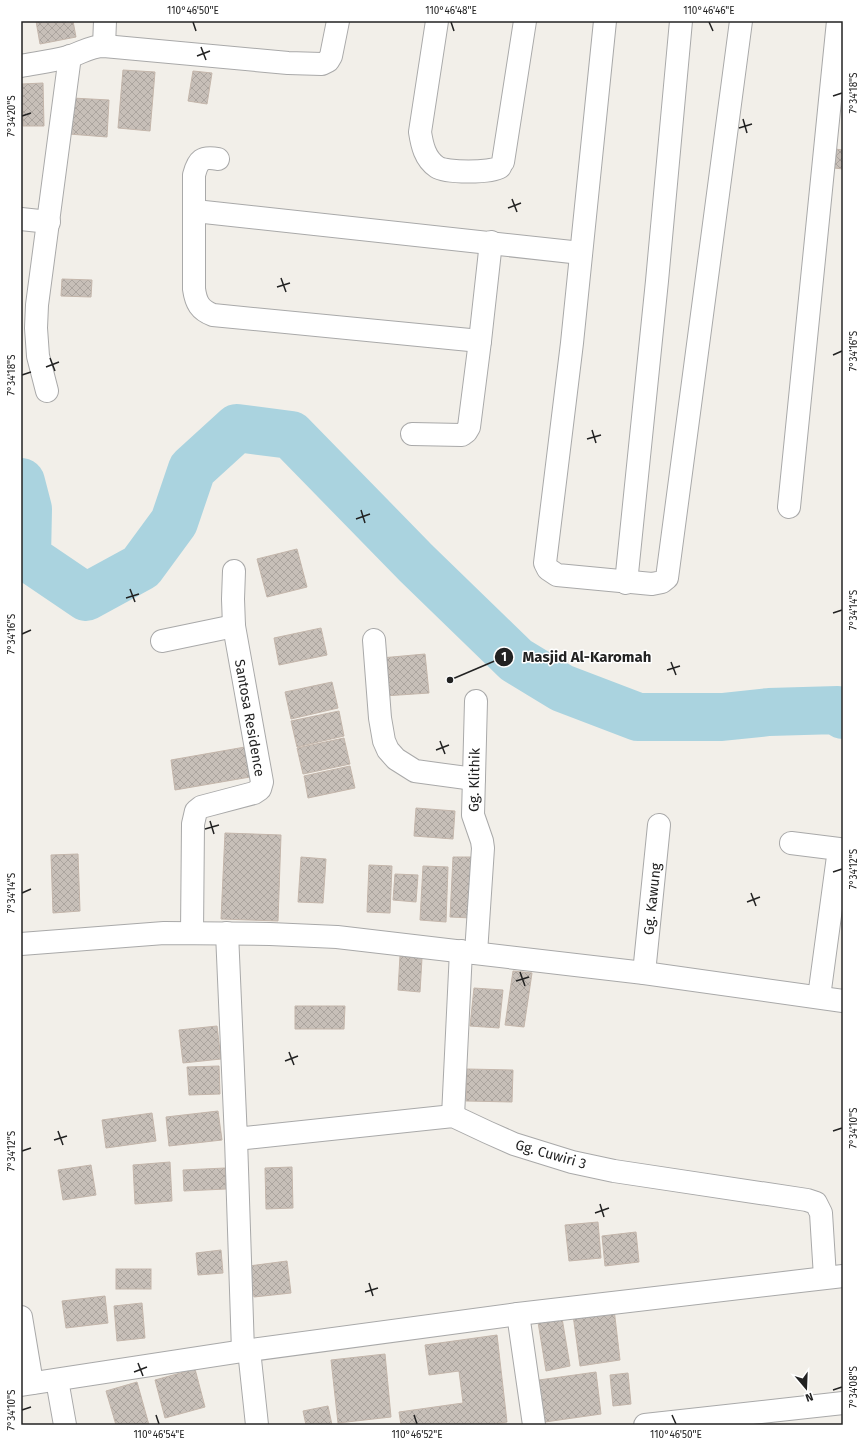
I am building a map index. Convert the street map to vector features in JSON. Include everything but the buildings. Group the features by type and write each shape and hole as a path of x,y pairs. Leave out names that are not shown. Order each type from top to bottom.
{"street":[{"path":"104,46 105,21"},
{"path":"21,66 46,62 70,56 89,48 104,46 128,47 288,63 322,64 328,61 331,56 338,21"},
{"path":"438,21 420,132 422,144 427,157 436,166 446,171 455,172 490,170 499,167 503,162 525,21"},
{"path":"605,21 572,343 545,563 548,569 557,575 652,584 662,582 667,578 741,21"},
{"path":"626,582 657,281 680,21"},
{"path":"789,507 838,21"},
{"path":"47,391 38,356 36,328 37,305 70,56"},
{"path":"218,159 208,157 202,160 197,164 194,175 194,290 198,304 202,310 213,315 480,341"},
{"path":"195,211 491,242 581,253"},
{"path":"21,219 49,222"},
{"path":"412,434 456,436 462,435 469,427 491,242"},
{"name":"Santosa Residence","path":"192,933 193,824 196,811 201,807 254,793 260,789 262,782 234,626 234,572"},
{"path":"162,640 234,626"},
{"path":"374,640 381,731 388,750 396,759 415,771 474,779"},
{"name":"Gg. Klithik","path":"453,1116 468,952 483,848 473,815 476,701"},
{"name":"Gg. Kawung","path":"644,972 659,825"},
{"path":"791,843 840,849 819,997"},
{"path":"21,944 164,932 270,934 337,938 644,972 843,1001"},
{"path":"227,933 234,1117 246,1351 257,1425"},
{"path":"236,1139 453,1116"},
{"name":"Gg. Cuwiri 3","path":"453,1116 514,1144 572,1162 614,1171 807,1200 816,1203 821,1213 834,1276"},
{"path":"21,1317 27,1384 246,1351 518,1314 834,1276"},
{"path":"518,1314 534,1425"},
{"path":"57,1380 65,1425"},
{"path":"645,1425 843,1403"}],"waterway":[{"path":"21,482 28,509 27,557 86,597 141,567 174,522 192,469 237,428 291,435 416,563 516,660 562,688 638,717 722,717 769,712 838,710 843,715"}],"place":[{"name":"Masjid Al-Karomah","path":"450,680"}]}
